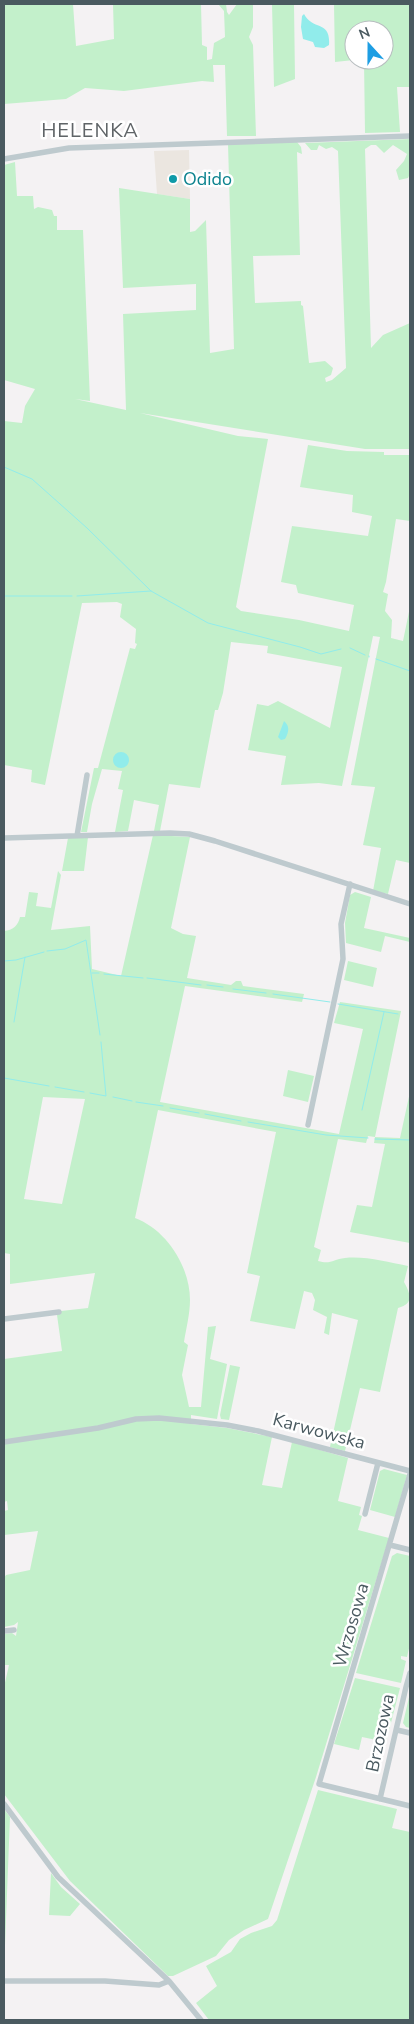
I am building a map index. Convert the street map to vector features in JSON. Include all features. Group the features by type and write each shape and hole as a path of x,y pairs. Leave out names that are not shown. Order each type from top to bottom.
{"street":[{"path":"4,159 69,148 410,136"},
{"path":"76,836 87,775"},
{"path":"4,838 152,833 189,834 410,904"},
{"path":"308,1125 343,959 341,924 350,884"},
{"path":"4,1320 59,1312"},
{"name":"Karwowska","path":"4,1442 98,1428 148,1418 219,1424 258,1430 410,1473"},
{"path":"365,1514 378,1463"},
{"name":"Wrzosowa","path":"380,1799 319,1784 410,1473"},
{"path":"390,1545 410,1550"},
{"path":"4,1631 14,1630"},
{"name":"Brzozowa","path":"380,1799 410,1673"},
{"path":"397,1730 410,1734"},
{"path":"380,1799 410,1806"},
{"path":"4,1804 58,1877 169,1981 201,2020"},
{"path":"4,1981 105,1981 159,1985 169,1981"},
{"path":"192,2020 196,2014"}],"shaded area":[{"path":"189,150 190,199 157,194 154,151"}],"green space":[{"path":"4,4 73,4 76,46 114,39 113,4 201,4 202,45 207,47 207,60 212,59 214,43 225,37 224,11 218,4 226,4 229,15 237,4 253,4 253,27 249,37 253,45 256,136 227,136 225,65 213,65 214,82 202,81 124,91 85,88 66,99 4,104"},
{"path":"272,4 294,4 295,79 274,87"},
{"path":"334,4 410,4 410,87 397,87 400,132 365,133 364,70 394,70 394,20 344,20 344,61 335,62"},
{"path":"410,139 410,174 408,178 399,180 396,170 407,154 393,145 384,153 376,145 371,145 365,149 371,348 383,335 410,323 410,449 365,449 140,413 238,436 268,439 236,607 241,611 299,620 349,631 354,605 298,593 296,585 281,582 292,526 368,536 372,516 352,512 353,495 300,487 308,445 347,451 384,452 384,455 410,455 410,521 396,519 383,592 388,594 385,611 392,620 391,638 403,641 410,607 410,863 396,860 388,894 373,891 381,848 363,845 375,787 351,785 380,637 373,636 342,786 319,783 281,785 286,756 248,750 257,704 268,706 278,701 330,728 342,667 267,653 268,646 231,642 223,693 218,710 215,710 200,788 169,784 160,831 154,831 159,805 134,800 128,831 115,832 123,790 118,789 122,771 102,769 92,804 87,832 81,832 94,768 98,768 130,648 135,649 137,644 135,643 136,629 120,617 122,604 117,602 82,603 45,785 31,782 32,770 4,765 4,421 22,423 25,406 35,389 4,380 4,165 15,162 17,196 33,196 34,209 38,207 52,210 54,216 57,216 57,230 83,230 90,401 75,399 126,410 123,314 196,310 196,284 123,288 119,188 190,199 190,232 195,231 206,220 210,353 234,349 228,144 297,142 301,147 302,154 297,152 300,255 253,256 255,303 301,301 309,363 325,361 333,368 331,375 325,378 326,382 332,380 346,368 338,151 332,147 326,149 319,145 317,150 311,150 305,143"},
{"path":"153,835 190,837 171,928 183,934 196,936 187,978 231,985 236,981 241,981 243,986 304,994 302,1002 185,986 160,1102 339,1134 363,1029 334,1023 340,1002 401,1011 375,1137 368,1136 366,1143 338,1139 314,1247 321,1250 318,1261 322,1262 345,1258 361,1258 408,1266 404,1282 410,1298 407,1304 398,1308 380,1392 360,1388 345,1451 330,1447 358,1320 332,1313 329,1335 324,1333 327,1317 313,1310 315,1300 312,1293 304,1291 295,1329 250,1321 260,1276 247,1273 276,1132 158,1110 135,1218 157,1231 166,1241 174,1251 186,1275 190,1305 184,1342 188,1345 182,1375 189,1407 201,1407 208,1327 216,1326 210,1359 227,1364 217,1419 191,1415 191,1424 227,1428 272,1437 262,1485 282,1488 292,1442 348,1458 338,1501 361,1507 359,1515 362,1516 358,1530 389,1538 316,1777 268,1919 244,1930 229,1940 216,1956 173,1976 168,1976 70,1881 4,1794 4,1687 9,1665 4,1665 4,1634 12,1633 16,1636 18,1622 4,1627 4,1578 6,1575 30,1570 38,1531 4,1535 4,1511 8,1510 7,1501 4,1502 4,1359 62,1351 57,1315 61,1311 88,1308 95,1273 10,1284 10,1254 4,1253 4,931 15,927 20,917 25,917 29,892 38,893 36,906 51,908 58,871 61,875 51,930 90,926 92,969 121,976","holes":["43,1097 85,1099 62,1204 24,1199"]},
{"path":"88,837 84,871 62,871 68,838"},
{"path":"355,892 371,897 364,928 410,938 410,942 385,936 381,952 346,943 345,923 350,895"},
{"path":"348,961 377,968 373,987 344,980"},
{"path":"288,1070 314,1076 308,1102 283,1096"},
{"path":"410,1092 410,1243 350,1232 357,1205 372,1207 385,1144 374,1143 375,1137 400,1138"},
{"path":"230,1365 240,1367 229,1420 221,1419 220,1415"},
{"path":"384,1469 407,1475 395,1517 370,1510 380,1471"},
{"path":"397,1553 410,1556 410,1644 407,1657 401,1656 401,1659 406,1661 401,1683 356,1673 392,1556"},
{"path":"355,1678 400,1688 386,1742 362,1737 359,1750 334,1744"},
{"path":"410,1693 410,1728 406,1727 403,1723"},
{"path":"318,1790 397,1809 392,1828 410,1832 410,2020 209,2020 196,2003 217,1986 206,1966 231,1952 240,1939 272,1926 277,1920"},
{"path":"4,1809 10,1817 4,1971"},
{"path":"51,1873 61,1887 80,1904 70,1916 49,1915"}],"water":[{"path":"304,14 327,32 329,45 324,48 315,47 313,42 303,39 301,27"},
{"path":"284,721 288,727 288,732 285,739 281,740 278,737"},
{"path":"121,752 129,760 121,768 113,760"}],"waterway":[{"path":"4,467 32,479 87,528 151,591 208,623 321,654 341,649"},
{"path":"77,596 151,591"},
{"path":"4,596 72,596"},
{"path":"350,648 365,655"},
{"path":"376,659 410,671"},
{"path":"47,951 65,949 86,940 100,1035"},
{"path":"4,961 16,960 44,952"},
{"path":"14,1022 25,957"},
{"path":"92,973 99,973"},
{"path":"104,974 143,978"},
{"path":"147,978 201,985"},
{"path":"207,985 223,987"},
{"path":"233,989 266,993"},
{"path":"273,994 330,1002"},
{"path":"338,1004 398,1014"},
{"path":"362,1110 384,1012"},
{"path":"90,1093 106,1096 101,1042"},
{"path":"4,1078 49,1086"},
{"path":"55,1087 84,1092"},
{"path":"113,1097 132,1101"},
{"path":"136,1102 163,1106"},
{"path":"170,1108 199,1113"},
{"path":"205,1114 241,1121"},
{"path":"248,1122 326,1135 368,1138"},
{"path":"375,1139 410,1140"}],"place":[{"name":"Odido","path":"173,179"}],"district":[{"name":"HELENKA","path":"90,130"}]}
